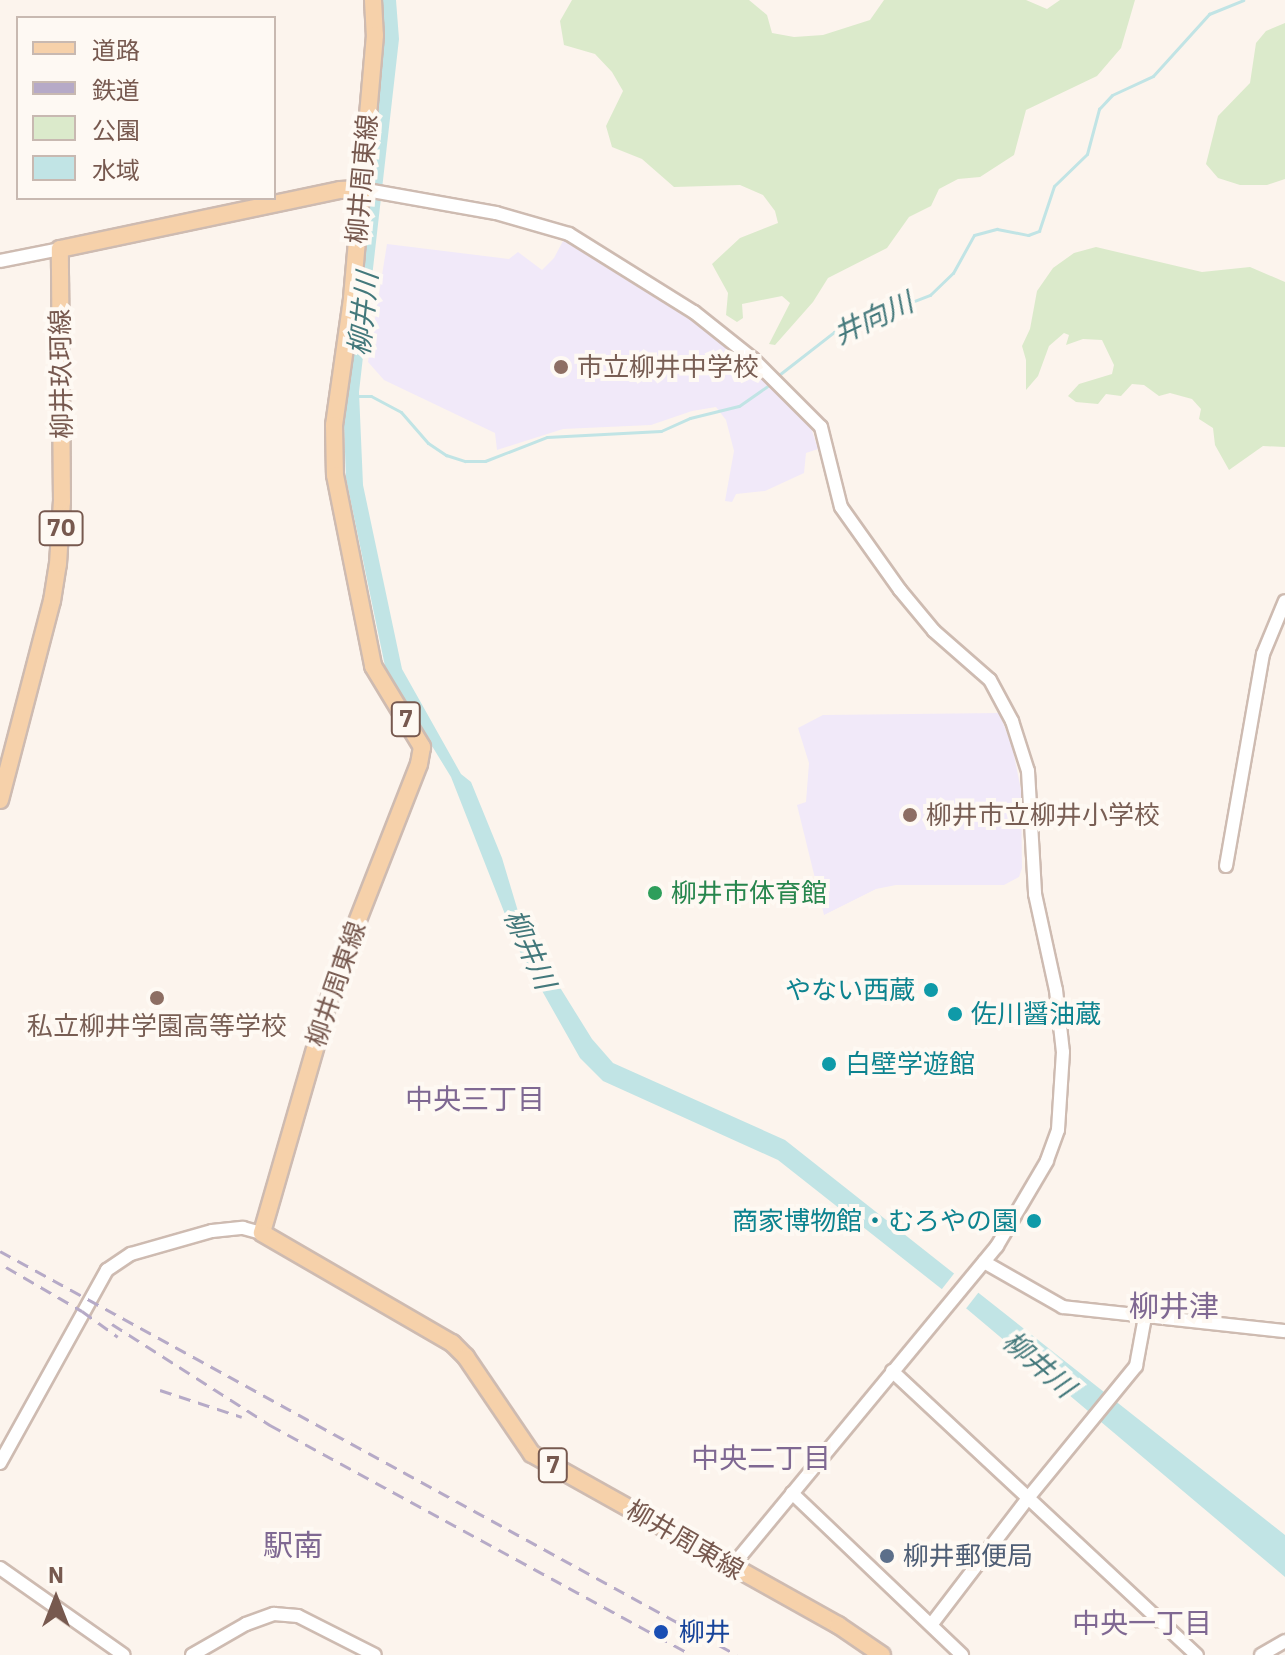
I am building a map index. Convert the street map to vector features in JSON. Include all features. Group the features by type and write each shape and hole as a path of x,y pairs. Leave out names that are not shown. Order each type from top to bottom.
{"main road":[{"name":"柳井周東線","path":"373,0 375,35 365,189 335,407 335,475 373,666 422,747 419,764 336,976 262,1233 452,1343 466,1357 532,1454 838,1625 882,1655"},
{"path":"60,249 340,190 365,189"},
{"name":"柳井玖珂線","path":"0,800 52,601 59,554 62,501 60,249"}],"street":[{"path":"365,189 496,213 569,234 625,266 724,334 812,415 827,442 841,507 924,621 982,671 999,695 1028,771 1035,894 1059,1010 1063,1082 1058,1130 1047,1161 1009,1228 984,1262 731,1567"},
{"path":"0,261 60,249"},
{"path":"1226,866 1263,654 1285,601"},
{"path":"0,1463 107,1270 131,1254 212,1231 243,1228 262,1233"},
{"path":"984,1262 1057,1306 1285,1331"},
{"path":"931,1625 1028,1498 1136,1366 1145,1317"},
{"path":"892,1371 1197,1655"},
{"path":"792,1493 962,1655"},
{"path":"0,1568 124,1655"},
{"path":"192,1655 246,1624 274,1614 298,1616 375,1655"},
{"path":"1261,1655 1285,1641"}],"shaded area":[{"name":"市立柳井中学校","path":"564,239 598,256 720,337 811,428 818,449 806,453 804,473 765,491 736,494 732,502 725,501 734,451 726,420 716,407 692,411 651,425 563,429 497,450 495,433 384,380 368,362 387,244 509,259 518,252 542,270 554,258"},
{"name":"柳井市立柳井小学校","path":"999,713 1012,745 1021,790 1022,868 1019,877 1004,885 896,885 876,889 824,915 797,805 806,802 809,763 798,728 823,715"}],"green space":[{"path":"572,0 749,0 767,15 772,33 794,37 823,35 870,20 884,0 1026,0 1047,9 1060,0 1135,0 1121,48 1097,76 1026,110 1014,155 980,177 958,179 939,189 931,206 909,217 887,248 828,278 813,302 775,345 769,344 790,303 782,296 742,304 743,318 737,322 726,315 728,293 712,264 740,238 778,223 775,211 763,195 740,185 674,187 642,159 612,147 606,126 623,91 612,72 595,54 564,45 560,21"},
{"path":"1285,23 1285,179 1267,185 1240,185 1218,178 1206,164 1218,116 1250,83 1256,43 1266,31"},
{"path":"1096,247 1202,272 1250,267 1285,282 1285,447 1263,446 1229,470 1215,445 1213,428 1199,419 1201,409 1192,399 1170,393 1159,396 1144,385 1132,384 1121,396 1106,394 1098,404 1076,402 1068,396 1079,384 1112,374 1114,365 1102,340 1083,339 1066,345 1069,335 1064,333 1049,346 1038,376 1026,390 1026,360 1022,346 1030,329 1037,291 1053,268 1074,253"}],"water":[{"name":"柳井川","path":"381,0 396,0 399,39 359,392 363,485 402,669 461,774 471,782 502,858 523,928 592,1039 613,1063 785,1140 1285,1535 1285,1577 967,1309 778,1160 603,1081 580,1058 519,950 451,777 386,671 346,478 344,425 373,165 383,30"}],"pier":[{"path":"956,1271 980,1290 965,1310 941,1291"}],"waterway":[{"name":"井向川","path":"775,378 834,332 930,295 953,273 974,235 997,229 1028,235 1039,231 1054,186 1087,154 1099,109 1112,95 1153,76 1209,14 1243,0"},
{"name":"井向川","path":"357,396 371,396 401,412 428,443 446,455 465,461 485,461 547,437 661,431 690,418 739,406 770,384"}],"railway":[{"path":"0,1251 737,1655"},
{"path":"6,1267 82,1311 118,1337"},
{"path":"112,1324 270,1425 691,1655"},
{"path":"160,1390 242,1417"}],"place":[{"name":"市立柳井中学校","path":"561,367"},
{"name":"柳井市立柳井小学校","path":"910,815"},
{"name":"柳井市体育館","path":"655,893"},
{"name":"やない西蔵","path":"931,990"},
{"name":"私立柳井学園高等学校","path":"157,998"},
{"name":"佐川醤油蔵","path":"955,1014"},
{"name":"白壁学遊館","path":"829,1064"},
{"name":"商家博物館・むろやの園","path":"1034,1221"},
{"name":"柳井郵便局","path":"887,1556"},
{"name":"柳井","path":"661,1632"}],"district":[{"name":"中央三丁目","path":"475,1099"},
{"name":"柳井津","path":"1174,1306"},
{"name":"中央二丁目","path":"761,1458"},
{"name":"駅南","path":"293,1545"},
{"name":"中央一丁目","path":"1142,1623"}]}
